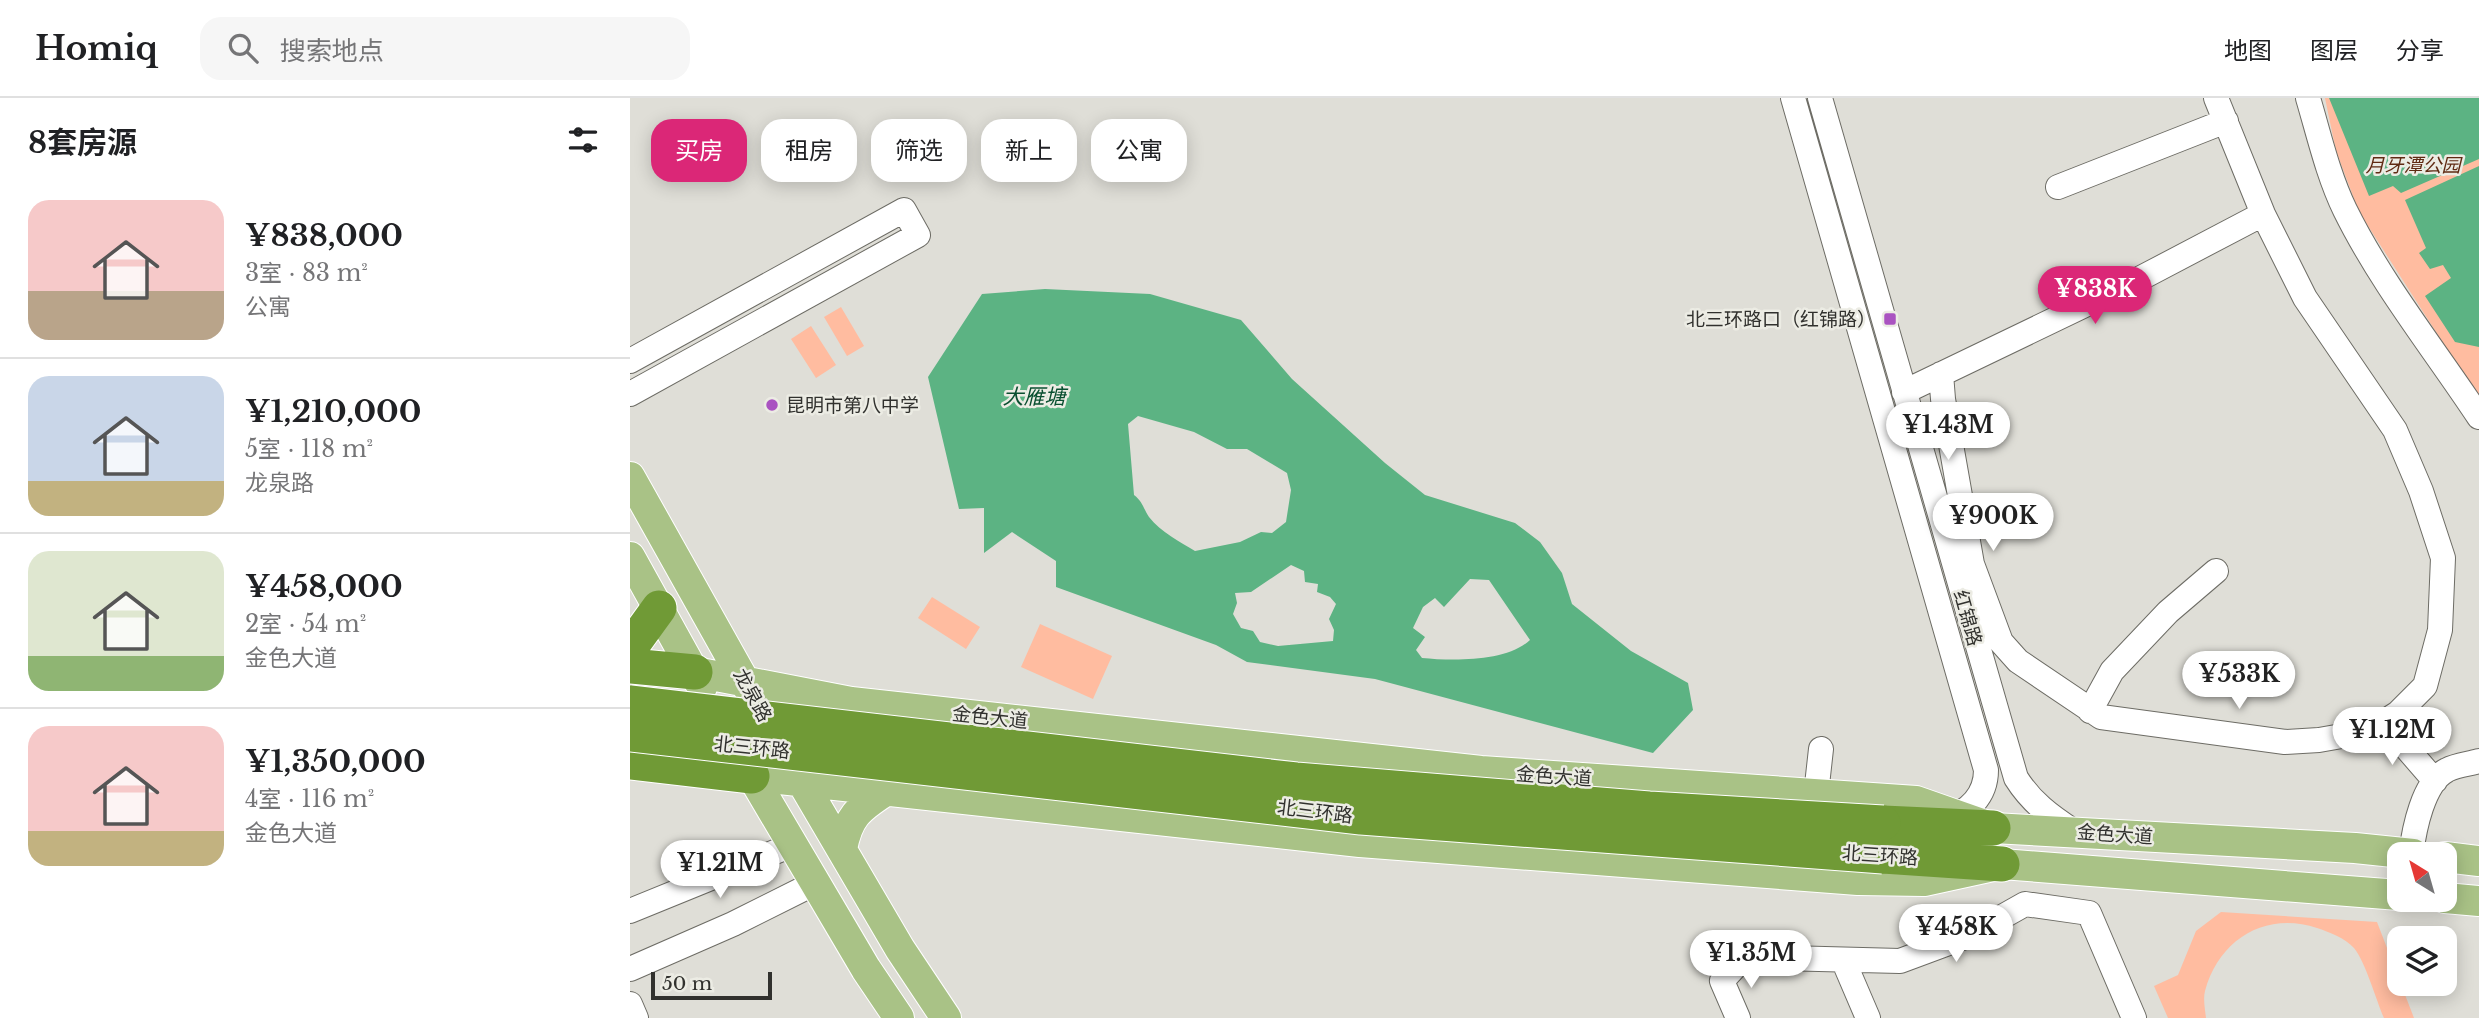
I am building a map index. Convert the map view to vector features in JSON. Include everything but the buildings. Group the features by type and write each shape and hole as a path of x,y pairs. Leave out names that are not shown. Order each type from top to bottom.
{"highway":[{"path":"630,648 644,616"},
{"path":"630,666 695,672"},
{"name":"北三环路","path":"630,703 1349,785 1649,809 1883,840 2002,864"},
{"name":"北三环路","path":"630,734 1361,817 1883,840 1927,825 1993,828"},
{"path":"630,762 752,776"}],"main road":[{"name":"龙泉路","path":"630,477 802,783 900,949 946,1018"},
{"path":"630,557 644,616 695,672 792,845 899,1018"},
{"name":"金色大道","path":"695,672 851,702 1481,771 1916,801 1960,814 1993,828 2387,852"},
{"path":"971,798 952,780 947,754 957,730 979,716"},
{"name":"金色大道","path":"752,776 1385,844 1858,880 1923,881 2002,864 2387,894"},
{"path":"842,849 846,826 861,807 884,792"},
{"path":"2457,858 2479,861"},
{"path":"2457,899 2479,901"}],"street":[{"name":"红锦路","path":"1793,98 1986,771 1986,780 1978,798 1960,814"},
{"name":"红锦路","path":"1820,98 2016,778 2026,795 2046,814 2073,831"},
{"path":"1941,374 1972,564 2001,642 2018,661 2090,711 2101,717 2285,742 2353,734 2391,718 2425,687 2440,630 2442,558 2421,491 2395,430 2305,298 2263,214 2216,98"},
{"path":"2308,98 2322,147 2345,209 2382,274 2479,417"},
{"path":"2058,187 2226,121"},
{"path":"630,361 904,210 918,235 630,394"},
{"path":"1904,392 2141,278 2263,214"},
{"path":"2090,711 2112,671 2168,612 2216,571"},
{"path":"2391,718 2440,775"},
{"path":"1816,794 1821,749"},
{"path":"2413,842 2416,821 2440,775 2479,761"},
{"path":"1927,825 1960,814"},
{"path":"630,911 792,845"},
{"path":"630,969 733,924 815,883"},
{"path":"1738,1018 1722,981 1744,957 1844,962 1900,961 1970,935 2025,904 2089,913 2134,1018"},
{"path":"1844,962 1868,1018"},
{"path":"630,1004 636,1018"}],"green space":[{"name":"月牙潭公园","path":"2325,98 2479,98 2479,399 2359,212 2336,151"},
{"path":"841,307 864,346 847,356 824,317"},
{"path":"811,326 836,365 816,378 791,339"},
{"path":"932,597 980,627 966,649 918,618"},
{"path":"1040,624 1112,656 1093,699 1021,667"},
{"path":"2221,912 2377,922 2387,948 2387,996 2406,996 2414,1018 2384,1018 2363,963 2346,941 2317,928 2280,923 2247,934 2221,957 2205,991 2206,1018 2168,1018 2154,986 2178,975 2196,931"}],"water":[{"path":"2329,98 2479,98 2479,159 2401,193 2393,186 2369,196"},
{"path":"2479,166 2479,347 2455,342 2425,296 2451,278 2443,265 2430,269 2419,253 2426,248 2405,200"},
{"name":"大雁塘","path":"1045,289 1150,294 1241,320 1292,379 1385,463 1425,495 1515,523 1540,542 1562,573 1572,604 1631,651 1688,683 1693,710 1653,753 1375,679 1247,662 1216,645 1056,587 1056,561 1012,532 984,553 984,508 959,509 928,377 982,294","holes":["1138,416 1194,432 1227,449 1247,449 1287,473 1291,490 1286,522 1272,533 1261,532 1240,542 1195,551 1165,532 1149,517 1134,495 1128,424","1291,565 1304,571 1305,582 1318,584 1317,592 1330,597 1336,604 1329,619 1334,630 1333,641 1278,646 1260,642 1253,631 1241,628 1233,614 1237,603 1235,593 1251,592","1470,579 1489,580 1530,640 1508,653 1494,656 1449,660 1422,658 1416,650 1425,637 1413,628 1423,607 1435,598 1444,607"]}],"place":[{"name":"北三环路口（红锦路）","path":"1890,319"},
{"name":"昆明市第八中学","path":"772,405"}]}
